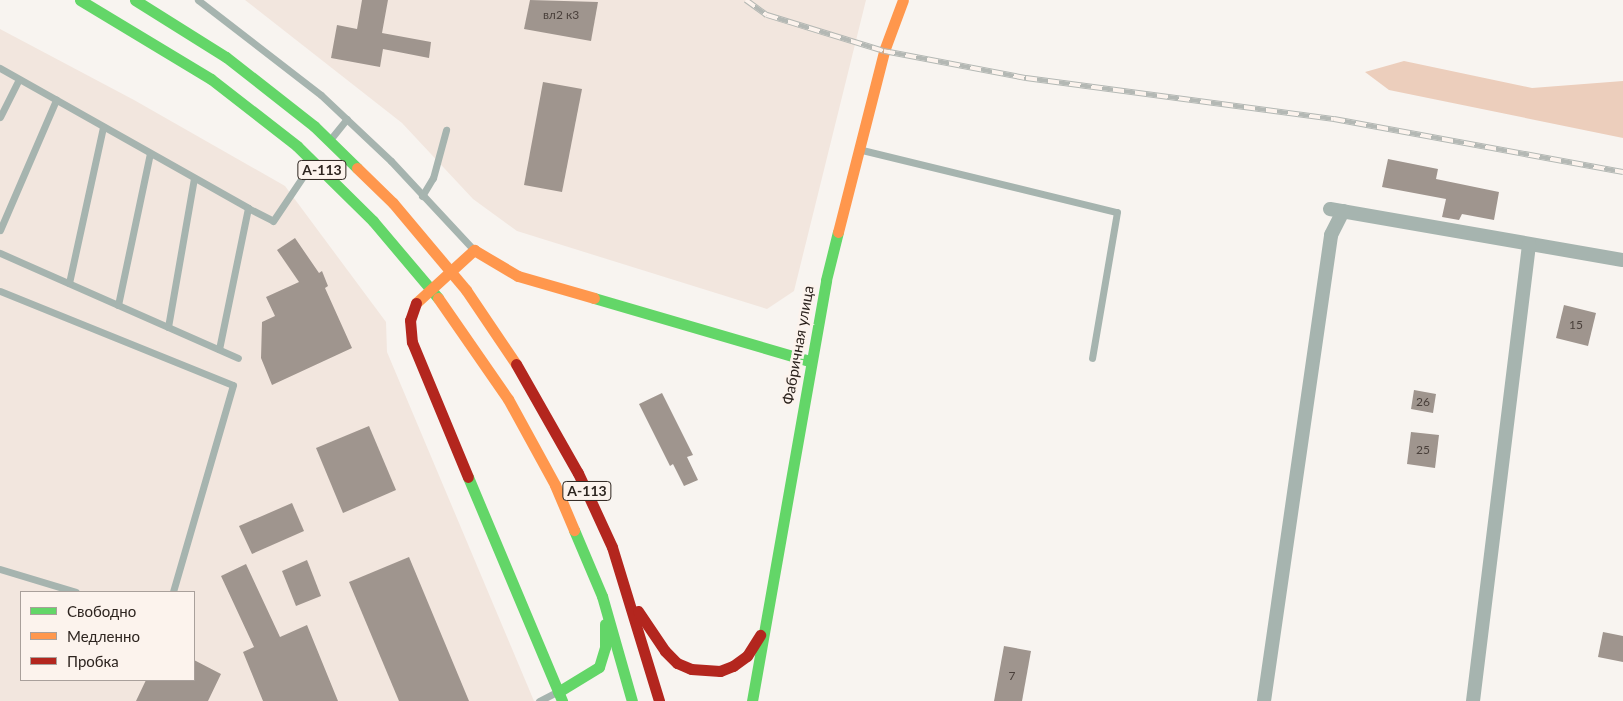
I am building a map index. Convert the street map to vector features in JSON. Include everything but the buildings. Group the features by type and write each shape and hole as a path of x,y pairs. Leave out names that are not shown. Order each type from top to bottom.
{"main road":[{"name":"А-113","path":"80,0 164,48 211,79 297,146 374,221 411,263 477,349 508,399 555,485 602,596 632,701"},
{"name":"А-113","path":"135,0 226,57 314,126 354,164 448,268 498,334 554,426 601,522 631,602 659,701"},
{"name":"Фабричная улица","path":"752,701 809,361 826,280 884,51 903,0"},
{"path":"602,596 605,627 603,659 592,674 560,697 425,377 410,331 412,308 417,299 474,250 518,276 809,361"},
{"path":"631,602 658,642 677,663 706,671 726,668 747,656 767,619"}],"street":[{"path":"1264,701 1331,235 1337,210 1623,260"},
{"path":"1473,701 1529,244"}],"lane":[{"path":"198,0 255,41 347,119 474,250"},
{"path":"0,68 273,221 317,156"},
{"path":"0,117 19,79"},
{"path":"0,230 56,100"},
{"path":"322,148 347,119"},
{"path":"69,283 104,127"},
{"path":"422,196 433,178 446,130"},
{"path":"859,149 1117,212 1092,358"},
{"path":"118,305 150,153"},
{"path":"168,327 194,178"},
{"path":"219,349 248,208"},
{"path":"0,253 238,358"},
{"path":"0,291 233,385 173,591"},
{"path":"0,569 73,591"},
{"path":"539,701 560,697"}],"shaded area":[{"path":"245,0 866,0 794,291 767,309 517,231 473,199 402,123"},
{"path":"0,29 134,100 285,186 386,322 387,352 534,701 0,701"},
{"path":"1404,61 1532,88 1623,81 1623,138 1389,90 1365,72"}],"railway":[{"path":"746,0 767,15 884,51 1026,78 1334,119 1623,172"}],"traffic: fast":[{"path":"80,0 211,79 297,146 373,221 438,298"},
{"path":"135,0 226,57 314,126 357,168"},
{"path":"752,701 826,280 838,232"},
{"path":"594,298 809,361"},
{"path":"468,477 562,701"},
{"path":"574,530 602,596 632,701"},
{"path":"558,692 599,667 605,647 605,624"}],"traffic: slow":[{"path":"838,232 884,51 903,0"},
{"path":"357,168 393,203 466,290 516,364"},
{"path":"416,303 474,250 518,276 594,298"},
{"path":"438,298 508,399 555,485 574,530"}],"traffic: jam":[{"path":"416,303 410,320 412,342 468,477"},
{"path":"516,364 578,473 612,547 659,701"},
{"path":"638,611 665,651 677,663 691,669 720,671 733,666 747,656 760,635"}]}
